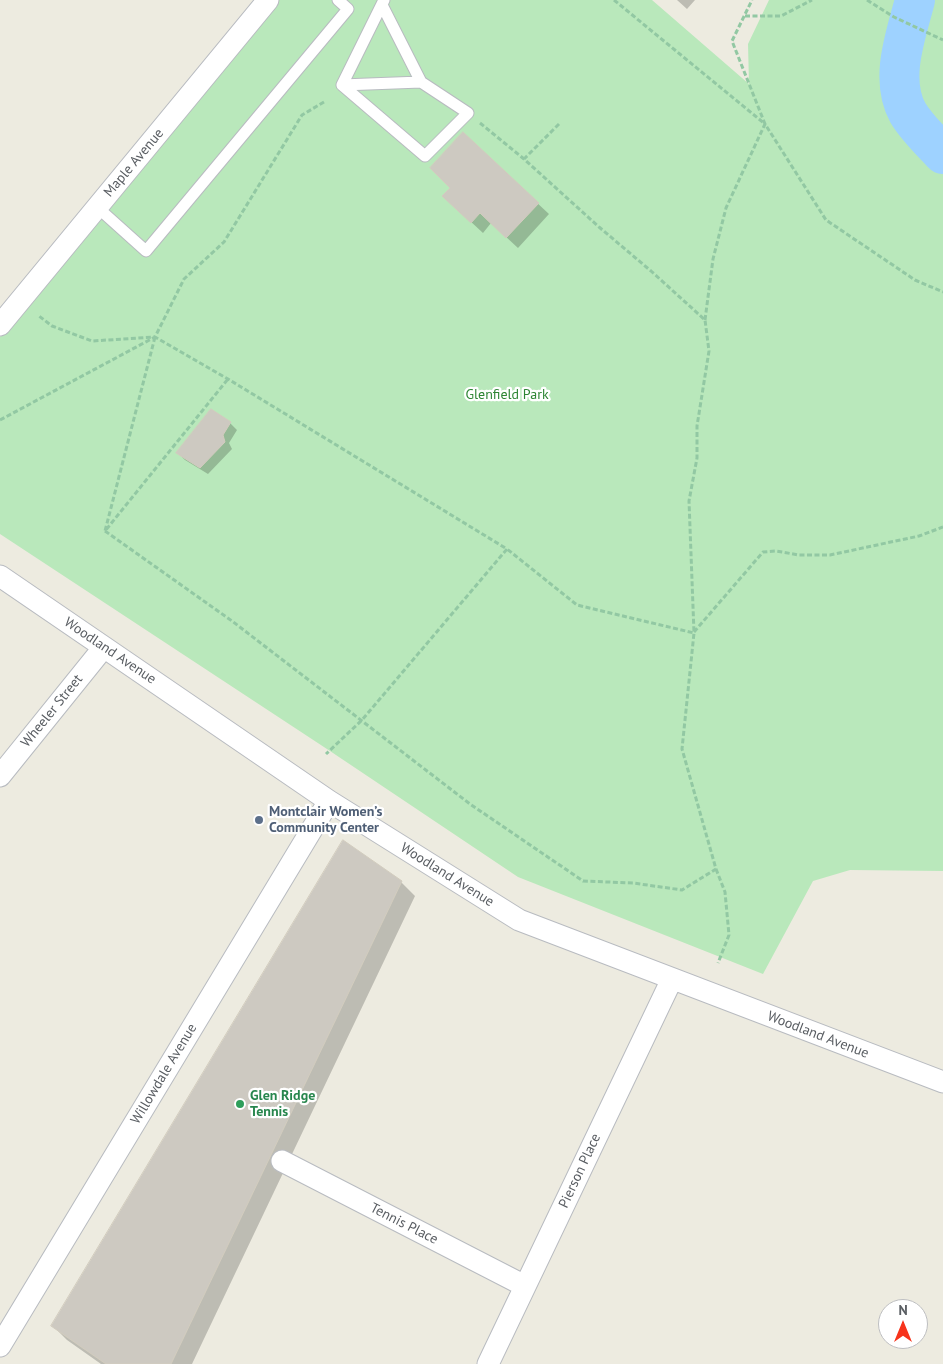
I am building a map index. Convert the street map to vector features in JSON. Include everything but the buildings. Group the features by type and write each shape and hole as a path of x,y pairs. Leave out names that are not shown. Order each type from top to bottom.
{"street":[{"name":"Maple Avenue","path":"0,325 268,0"},
{"name":"Woodland Avenue","path":"0,576 329,801 520,920 943,1082"},
{"name":"Wheeler Street","path":"0,776 104,647"},
{"name":"Willowdale Avenue","path":"0,1346 329,801"},
{"name":"Pierson Place","path":"488,1364 672,979"},
{"name":"Tennis Place","path":"282,1161 526,1286"}],"lane":[{"path":"97,208 146,252 348,9 338,0"},
{"path":"342,85 425,156 468,113 421,82 383,2"},
{"path":"342,85 383,2"},
{"path":"342,85 421,82"}],"path":[{"path":"614,0 765,124"},
{"path":"752,0 732,41 765,124 826,220 915,280 943,292"},
{"path":"745,16 781,16 812,0"},
{"path":"867,0 894,17 943,40"},
{"path":"104,531 155,337 184,278 224,242 302,115 324,102"},
{"path":"468,113 524,159 598,227 651,271 705,320"},
{"path":"524,159 559,124"},
{"path":"718,963 729,935 725,892 716,868 682,749 694,633 688,501 696,458 697,426 708,351 705,320 713,259 726,208 765,124"},
{"path":"39,316 52,326 92,341 155,337 228,379 507,550 577,605 694,633"},
{"path":"0,420 155,337"},
{"path":"104,531 228,379"},
{"path":"694,633 763,552 776,551 799,555 830,555 919,536 943,527"},
{"path":"104,531 232,621 470,804 583,880 632,883 682,890 716,868"},
{"path":"326,754 362,720 507,550"}],"green space":[{"name":"Glenfield Park","path":"279,0 652,0 749,84 748,44 769,0 943,0 943,871 850,870 813,881 763,974 518,877 0,534 0,337"}],"waterway":[{"path":"915,0 904,42 899,72 902,100 912,119 943,154"}],"place":[{"name":"Montclair Women’s Community Center","path":"259,820"},
{"name":"Glen Ridge Tennis","path":"240,1104"}]}
